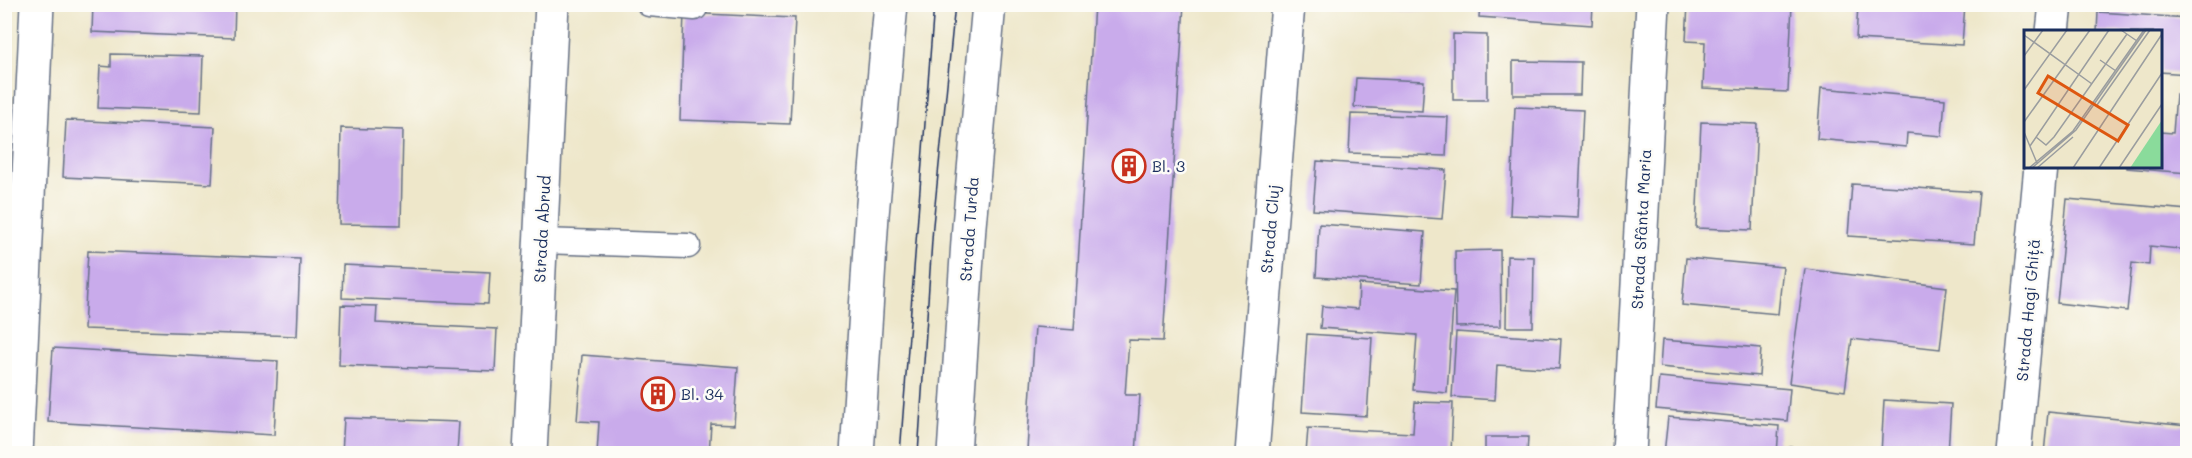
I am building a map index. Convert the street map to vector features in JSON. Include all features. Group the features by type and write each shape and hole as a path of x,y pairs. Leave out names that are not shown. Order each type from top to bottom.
{"street":[{"path":"16,453 37,4"},
{"name":"Strada Abrud","path":"531,453 552,4"},
{"path":"857,453 872,215 891,4"},
{"name":"Strada Turda","path":"954,453 969,226 989,4"},
{"name":"Strada Cluj","path":"1252,453 1287,4"},
{"name":"Strada Sfânta Maria","path":"1629,453 1653,4"},
{"path":"2053,30 2056,4"},
{"name":"Strada Hagi Ghiță","path":"2014,453 2041,168"}],"lane":[{"path":"650,4 695,8"},
{"path":"542,241 688,246"}],"building":[{"path":"93,4 235,4 234,38 92,32"},
{"name":"Bl. 3","path":"1094,4 1184,4 1163,341 1129,340 1125,395 1140,395 1136,454 1069,454 1027,450 1035,327 1074,330"},
{"path":"1339,4 1432,4 1432,11 1339,6"},
{"path":"1480,4 1593,4 1592,25 1479,17"},
{"path":"1688,4 1792,4 1788,92 1703,88 1705,42 1686,41"},
{"path":"1858,4 1965,4 1962,45 1856,39"},
{"path":"2098,12 2188,18 2188,74 2162,72 2162,30 2097,30"},
{"path":"684,13 795,18 790,124 680,120"},
{"path":"1453,34 1487,35 1487,100 1453,100"},
{"path":"111,54 203,56 201,112 98,108 100,66 111,67"},
{"path":"1513,61 1581,62 1580,95 1513,95"},
{"path":"1356,78 1424,81 1422,111 1354,107"},
{"path":"1821,88 1945,99 1942,136 1907,133 1906,147 1817,139"},
{"path":"2176,94 2188,95 2188,173 2127,168 2162,168 2162,132 2173,133"},
{"path":"1515,107 1583,110 1578,218 1510,215"},
{"path":"1351,114 1448,117 1446,156 1349,153"},
{"path":"66,120 215,127 212,184 63,177"},
{"path":"1701,122 1757,124 1752,230 1696,228"},
{"path":"341,128 403,130 401,225 339,224"},
{"path":"1317,161 1446,170 1442,219 1313,210"},
{"path":"1852,184 1979,192 1974,244 1848,236"},
{"path":"2067,199 2188,210 2188,250 2150,246 2149,265 2132,263 2127,311 2057,303"},
{"path":"1319,224 1425,232 1421,284 1316,277"},
{"path":"1500,250 1501,326 1456,327 1455,251"},
{"path":"88,251 300,259 297,336 84,329"},
{"path":"1507,256 1534,257 1533,327 1506,327"},
{"path":"1686,258 1783,267 1778,314 1682,305"},
{"path":"343,265 490,272 488,304 342,298"},
{"path":"1805,269 1947,287 1940,349 1852,339 1845,391 1789,383"},
{"path":"1359,284 1454,291 1447,393 1413,390 1417,335 1320,328 1322,306 1358,309"},
{"path":"341,305 377,306 376,323 497,329 495,371 339,365"},
{"path":"1456,332 1561,339 1559,369 1497,365 1495,400 1452,397"},
{"path":"1307,334 1372,338 1367,416 1302,412"},
{"path":"1662,340 1761,348 1759,376 1660,367"},
{"path":"53,348 278,361 274,435 48,422"},
{"name":"Bl. 34","path":"582,355 738,367 734,425 711,424 709,454 597,454 599,422 577,421"},
{"path":"1659,377 1790,389 1787,421 1656,409"},
{"path":"1884,400 1951,404 1948,454 1881,454"},
{"path":"1415,402 1453,403 1451,454 1306,454 1308,428 1413,433"},
{"path":"2048,412 2188,426 2188,454 2044,454"},
{"path":"1668,417 1779,426 1777,454 1664,454"},
{"path":"344,418 459,422 457,454 342,454"},
{"path":"1485,437 1528,437 1527,454 1485,454"},
{"path":"1790,447 1834,452 1834,454 1789,454"}],"tram line":[{"path":"900,454 934,4"},
{"path":"918,454 933,225 955,4"}],"place":[{"name":"Bl. 3","path":"1129,166"},
{"name":"Bl. 34","path":"658,394"}]}
